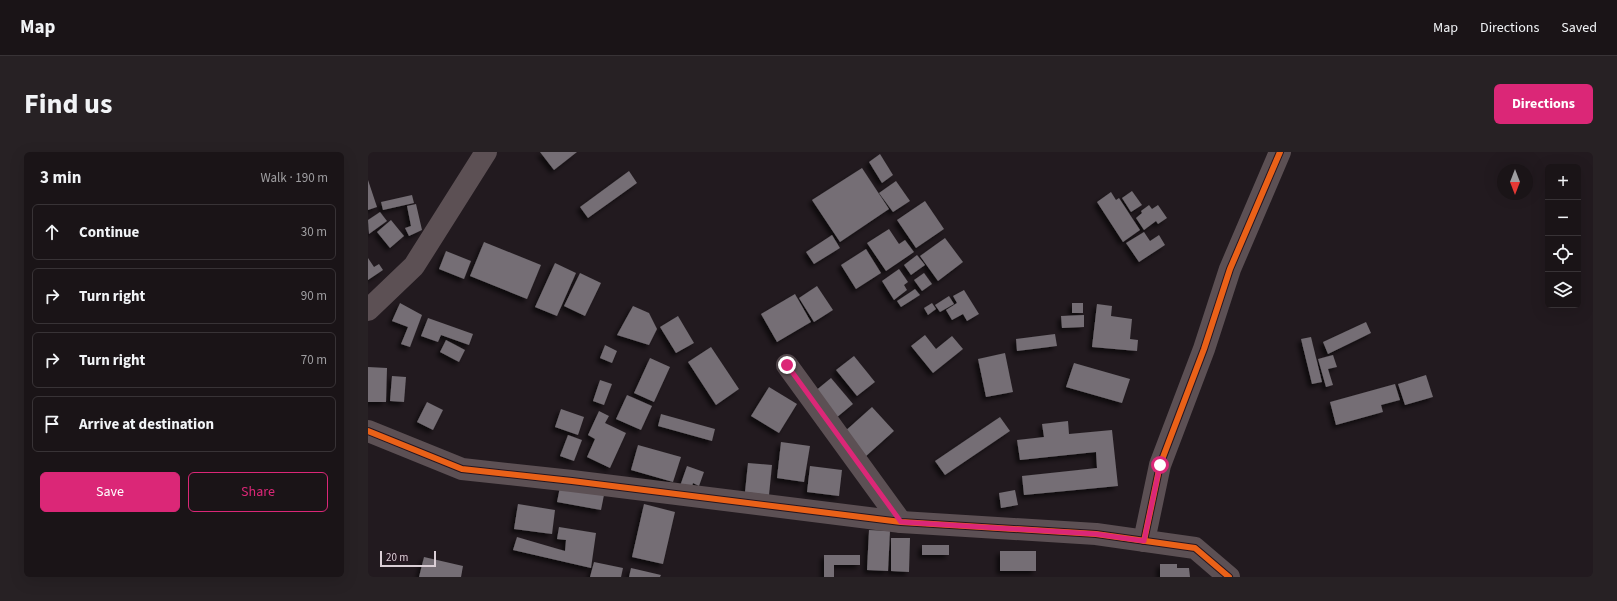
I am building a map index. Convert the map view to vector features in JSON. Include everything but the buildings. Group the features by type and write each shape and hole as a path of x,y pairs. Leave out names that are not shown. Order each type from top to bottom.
{"street":[{"path":"368,310 414,266 486,152"},
{"path":"1144,541 1160,465 1204,349 1230,269 1280,152"},
{"path":"787,365 901,522"},
{"path":"368,431 462,469 572,481 901,522 1096,534 1195,548 1229,577"}],"cycle path":[{"path":"1144,541 1160,465 1204,349 1230,269 1280,152"},
{"path":"368,431 462,469 572,481 901,522 1096,534 1195,548 1229,577"}],"route":[{"path":"787,365 901,522 1096,534 1144,541 1160,465"}]}
